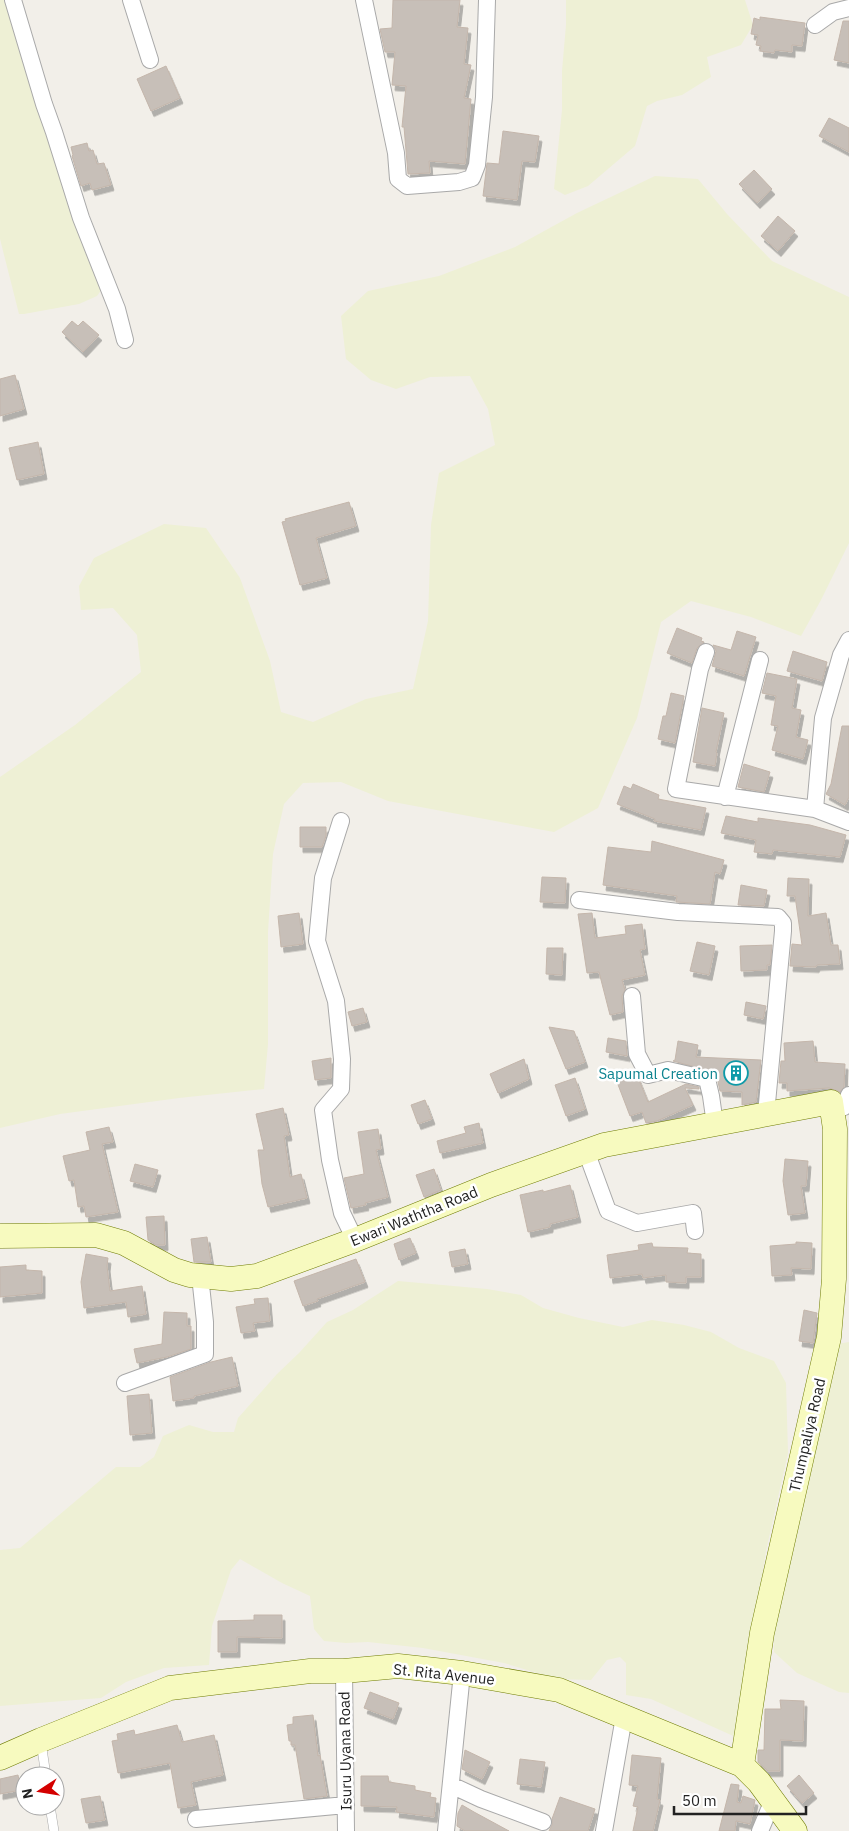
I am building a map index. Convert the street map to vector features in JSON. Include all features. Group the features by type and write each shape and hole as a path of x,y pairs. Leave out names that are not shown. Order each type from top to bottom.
{"street":[{"path":"13,0 78,209 117,309 125,340"},
{"path":"131,0 150,60"},
{"path":"364,0 396,153 398,179 407,186 459,182 472,178 477,165 484,97 487,0"},
{"path":"815,25 833,12 849,8"},
{"path":"815,809 823,718 841,655 849,640"},
{"path":"706,652 700,669 676,789 815,809 849,822"},
{"path":"725,797 760,660"},
{"path":"341,821 323,878 317,941 336,1001 342,1059 341,1089 323,1110 330,1160 342,1213 355,1240"},
{"path":"579,900 678,912 778,917 783,923 783,932 766,1114"},
{"path":"632,996 637,1054 648,1075 668,1070 707,1079 715,1124"},
{"name":"Ewari Waththa Road","path":"0,1236 96,1235 124,1243 174,1270 190,1275 231,1279 257,1276 355,1240 491,1185 604,1145 766,1114 843,1104"},
{"name":"Thumpaliya Road","path":"742,1765 762,1633 829,1336 834,1278 835,1139 843,1104"},
{"path":"586,1151 608,1211 637,1223 693,1213 695,1230"},
{"path":"125,1384 205,1354 205,1322 200,1276"},
{"name":"St. Rita Avenue","path":"0,1758 170,1688 310,1671 344,1671 398,1666 462,1673 559,1690 742,1765 760,1782 795,1831"},
{"name":"Isuru Uyana Road","path":"344,1671 346,1831"},
{"path":"446,1831 462,1673"},
{"path":"604,1831 624,1717"},
{"path":"451,1785 481,1799 543,1822"},
{"path":"760,1831 773,1800"},
{"path":"196,1820 346,1805"}],"lane":[{"path":"40,1740 44,1766"},
{"path":"52,1816 54,1831"}],"green space":[{"path":"0,0 7,0 102,289 97,296 79,304 24,314 19,314 0,239"},
{"path":"566,0 745,0 753,25 741,45 707,57 711,77 682,95 657,101 647,106 635,146 588,186 565,195 554,189 562,110"},
{"path":"655,176 698,179 727,214 772,261 849,297 849,543 801,636 751,617 691,601 661,622 637,718 598,808 554,832 388,801 341,782 303,783 284,804 273,854 268,932 268,1044 264,1089 60,1114 0,1128 0,777 75,725 141,672 137,635 113,608 81,610 79,586 94,558 164,524 206,528 240,578 270,661 281,712 313,722 366,699 413,689 428,621 431,525 439,473 495,445 488,409 470,376 430,377 396,389 371,380 346,359 341,316 368,291 439,276 515,247 577,213"},
{"path":"398,1281 487,1289 521,1295 543,1308 623,1327 652,1320 684,1325 711,1332 739,1348 774,1361 786,1383 788,1453 766,1551 745,1683 740,1739 651,1699 626,1695 626,1663 620,1657 607,1660 591,1680 557,1679 504,1663 423,1648 368,1642 324,1641 314,1629 310,1596 282,1583 240,1559 231,1570 212,1626 209,1665 164,1668 126,1682 101,1698 0,1706 0,1550 20,1548 116,1467 140,1467 154,1457 163,1436 189,1425 213,1432 234,1432 238,1418 327,1322 353,1310"},
{"path":"849,1342 849,1693 839,1692 797,1673 774,1652 774,1622 837,1344"}],"building":[{"path":"393,0 460,0 457,27 468,28 464,64 471,65 464,98 471,99 465,164 429,161 430,173 408,174 404,127 402,127 406,86 392,85 395,52 385,52 380,29 392,28"},
{"path":"760,17 805,23 802,46 792,45 792,52 775,50 774,53 760,51 761,46 756,45 758,35 751,34 754,18 760,20"},
{"path":"843,21 849,21 849,63 834,60"},
{"path":"166,66 180,98 151,111 137,79"},
{"path":"829,118 849,128 849,152 819,136"},
{"path":"503,131 539,136 535,162 522,161 517,200 483,196 487,163 499,164"},
{"path":"87,143 89,151 93,150 97,164 104,163 111,185 92,190 90,183 81,186 71,147"},
{"path":"754,170 772,189 757,203 739,184"},
{"path":"778,216 795,231 778,251 761,236"},
{"path":"72,321 78,326 83,321 99,335 83,352 62,332"},
{"path":"15,375 24,409 0,416 0,379"},
{"path":"38,442 44,474 17,480 9,448"},
{"path":"349,502 356,526 316,538 327,578 300,585 282,522 286,521 285,519"},
{"path":"677,628 702,638 701,641 704,642 697,648 692,663 667,653"},
{"path":"737,631 756,637 744,676 712,666 716,651 713,645 731,650"},
{"path":"793,651 827,662 822,681 787,671"},
{"path":"767,673 797,679 792,708 801,710 796,737 808,740 803,759 772,750 778,726 771,725 776,696 762,693"},
{"path":"671,693 684,696 675,743 658,739"},
{"path":"702,708 724,713 715,766 693,762"},
{"path":"842,726 849,726 849,797 845,805 826,794 831,784"},
{"path":"744,764 770,772 764,792 738,787"},
{"path":"633,784 659,795 658,799 706,808 701,830 654,821 655,819 617,804 624,786 631,789"},
{"path":"726,816 758,822 758,818 810,825 846,835 840,857 773,850 772,854 754,852 756,840 721,833"},
{"path":"300,827 326,827 326,836 322,847 300,847"},
{"path":"652,841 724,860 720,874 715,872 710,904 676,902 677,896 603,885 608,847 651,852"},
{"path":"542,877 566,878 565,903 540,902"},
{"path":"788,878 809,879 808,916 826,913 831,945 838,945 840,964 817,965 816,967 790,966 792,944 802,945 795,896 787,896"},
{"path":"741,885 767,890 764,906 738,905"},
{"path":"299,913 303,944 281,947 278,916"},
{"path":"592,913 595,938 626,934 625,926 642,924 645,949 640,950 645,975 622,980 625,990 622,996 623,1012 610,1015 599,972 587,973 578,914"},
{"path":"697,942 715,946 709,975 690,971"},
{"path":"772,945 770,965 767,965 767,970 741,971 740,946"},
{"path":"547,948 563,948 562,975 546,974"},
{"path":"746,1002 766,1006 763,1019 744,1015"},
{"path":"363,1008 367,1022 352,1026 348,1012"},
{"path":"549,1027 574,1031 585,1062 566,1069"},
{"path":"608,1038 626,1041 627,1056 606,1052"},
{"name":"Sapumal Creation","path":"678,1041 698,1045 696,1057 761,1060 756,1102 742,1105 742,1092 720,1091 714,1072 673,1061 675,1060"},
{"path":"813,1041 815,1062 845,1064 844,1087 840,1092 829,1088 787,1091 787,1083 779,1083 781,1061 785,1061 784,1043"},
{"path":"331,1058 331,1078 315,1080 312,1061"},
{"path":"524,1059 529,1079 498,1093 490,1074"},
{"path":"637,1075 648,1102 686,1084 699,1087 699,1089 685,1088 693,1105 657,1121 646,1123 642,1112 630,1116 617,1082"},
{"path":"575,1078 585,1109 566,1116 555,1085"},
{"path":"425,1100 432,1119 418,1124 411,1105"},
{"path":"283,1108 289,1135 284,1136 290,1177 301,1174 307,1198 268,1207 262,1184 258,1150 264,1150 256,1114"},
{"path":"479,1123 483,1143 440,1153 437,1141 466,1133 464,1127"},
{"path":"109,1127 113,1142 102,1144 118,1212 86,1217 84,1206 78,1207 74,1180 69,1181 63,1156 90,1150 86,1132"},
{"path":"378,1129 381,1149 376,1150 388,1197 351,1208 344,1178 364,1174 358,1132"},
{"path":"785,1159 808,1161 806,1186 801,1186 805,1213 788,1215 783,1181"},
{"path":"135,1164 158,1170 153,1187 130,1181"},
{"path":"434,1169 441,1190 424,1197 416,1175"},
{"path":"570,1185 578,1217 550,1224 550,1227 528,1232 520,1195 543,1190 543,1192"},
{"path":"164,1216 165,1245 156,1245 148,1240 146,1217"},
{"path":"207,1237 211,1262 194,1262 191,1239"},
{"path":"410,1238 416,1253 399,1260 394,1244"},
{"path":"796,1242 812,1243 811,1269 791,1268 792,1275 772,1276 770,1246 796,1244"},
{"path":"652,1243 653,1247 688,1248 687,1253 701,1254 701,1277 686,1277 686,1283 666,1282 666,1275 643,1278 642,1274 610,1278 607,1255 639,1250 638,1245"},
{"path":"465,1249 468,1264 452,1267 449,1252"},
{"path":"86,1254 108,1258 110,1291 142,1286 146,1314 128,1317 126,1302 84,1308 81,1282"},
{"path":"356,1259 365,1282 303,1306 294,1281"},
{"path":"26,1265 26,1270 42,1271 42,1293 0,1297 0,1267"},
{"path":"268,1298 270,1321 253,1323 255,1331 241,1333 236,1307 255,1304 254,1299"},
{"path":"804,1310 817,1313 813,1343 799,1341"},
{"path":"164,1312 187,1313 187,1326 191,1326 191,1349 167,1357 137,1363 134,1349 162,1344"},
{"path":"232,1357 238,1386 194,1396 194,1398 173,1401 170,1377 211,1362"},
{"path":"149,1394 152,1433 130,1435 127,1396"},
{"path":"254,1615 282,1615 282,1638 237,1637 237,1652 218,1652 218,1621 254,1620"},
{"path":"370,1692 399,1703 393,1719 364,1708"},
{"path":"780,1700 804,1701 803,1741 780,1740 780,1771 768,1771 758,1762 758,1750 764,1750 765,1709 781,1709"},
{"path":"313,1715 318,1756 320,1755 327,1796 304,1799 295,1745 291,1745 291,1741 289,1741 287,1725 293,1724 293,1717"},
{"path":"177,1725 182,1742 214,1735 223,1775 191,1782 196,1805 178,1808 170,1763 118,1773 112,1741 118,1740 117,1734 134,1730 135,1735"},
{"path":"465,1750 490,1762 482,1779 462,1769"},
{"path":"632,1755 661,1758 657,1799 660,1800 653,1831 633,1831 638,1807 633,1806 638,1786 629,1785"},
{"path":"520,1759 545,1762 541,1787 517,1784"},
{"path":"799,1775 814,1793 802,1803 787,1786"},
{"path":"15,1776 15,1791 0,1794 0,1779"},
{"path":"361,1776 388,1776 389,1782 415,1786 415,1790 431,1793 430,1797 436,1798 434,1817 396,1812 397,1807 361,1806"},
{"path":"731,1784 739,1785 737,1802 741,1803 743,1796 755,1800 750,1824 736,1821 735,1831 719,1831"},
{"path":"100,1796 105,1820 86,1823 81,1799"},
{"path":"560,1797 595,1809 588,1831 549,1831"},
{"path":"462,1805 509,1831 465,1831 457,1826 458,1813"}],"place":[{"name":"Sapumal Creation","path":"736,1073"}]}
